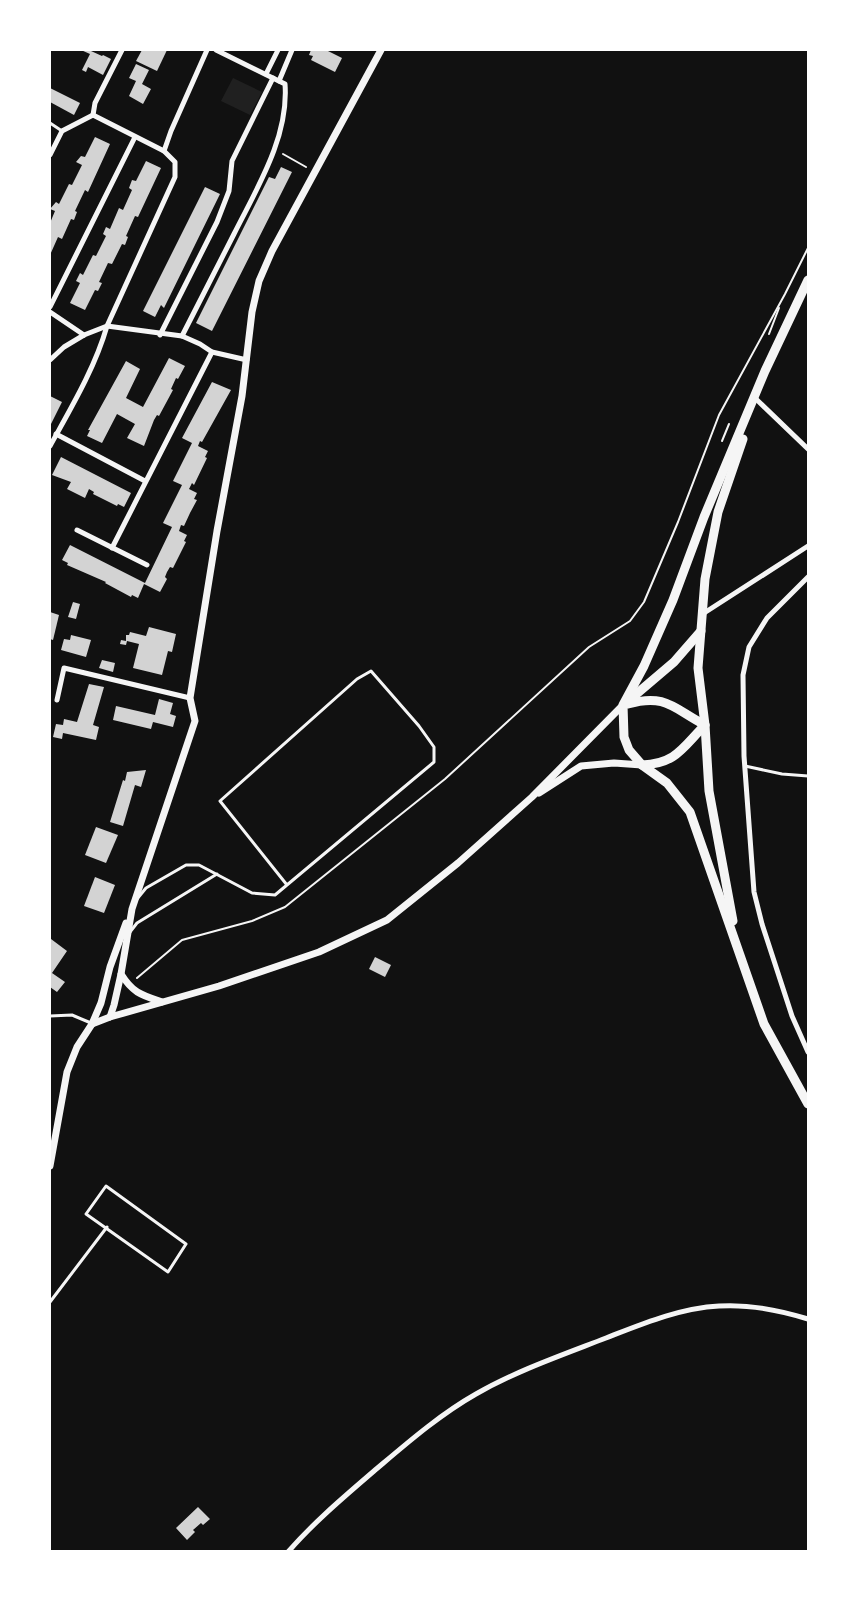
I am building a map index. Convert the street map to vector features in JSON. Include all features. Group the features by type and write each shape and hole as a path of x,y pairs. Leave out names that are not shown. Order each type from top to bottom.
{"main road":[{"path":"808,280 765,371 704,517 673,600 644,666 623,705 624,737 629,750 642,765 667,783 690,812 764,1024 808,1104"},
{"path":"738,950 709,791 699,668 701,615 705,579 718,512 765,371"},
{"path":"623,705 674,663 701,631"},
{"path":"623,705 641,700 664,701 705,725"},
{"path":"642,765 657,764 679,754 705,725"}],"street":[{"path":"93,115 95,103 122,50"},
{"path":"164,151 207,50"},
{"path":"182,336 258,188 275,149 286,100 285,84 216,50"},
{"path":"266,74 278,50"},
{"path":"279,81 292,50"},
{"path":"50,1166 67,1072 77,1047 92,1024 101,1003 119,939 133,906 195,721 190,698 248,360 252,312 259,281 272,251 381,50"},
{"path":"160,335 217,222 229,191 232,161 273,78"},
{"path":"50,155 62,131 93,115"},
{"path":"50,446 91,368 103,342 107,326 175,177 176,162 164,151 93,115"},
{"path":"50,307 135,137"},
{"path":"50,312 84,335"},
{"path":"50,360 64,347 84,335 107,326 160,335 182,336 212,352 248,360"},
{"path":"112,548 212,352"},
{"path":"756,399 808,449"},
{"path":"56,435 145,481"},
{"path":"77,530 147,565"},
{"path":"701,615 808,546"},
{"path":"808,577 767,618 749,647 743,675 745,766 754,892 792,1016 808,1052"},
{"path":"57,700 64,668 190,698"},
{"path":"92,1024 219,986 320,952 387,920 458,863 532,797 623,705"},
{"path":"532,797 581,766 614,763 642,765"},
{"path":"110,1017 121,974 133,906"},
{"path":"121,974 128,986 138,994 162,1002"},
{"path":"288,1551 346,1495 413,1439 476,1394 536,1366 647,1322 698,1308 758,1306 808,1319"}],"lane":[{"path":"50,123 62,131"},
{"path":"133,906 146,888 186,865 199,865 252,893 275,895 287,885 434,762 434,747 419,726 371,671 357,679 220,801 287,885"},
{"path":"745,766 782,774 808,776"},
{"path":"127,936 137,923 217,874"},
{"path":"50,1016 72,1015 92,1024"},
{"path":"106,1186 186,1244 168,1272 107,1227 86,1214 106,1186"},
{"path":"50,1302 107,1227"}],"path":[{"path":"275,149 315,172"},
{"path":"128,986 182,940 252,921 285,907 445,779 589,647 630,621 644,603 719,415 786,294 808,248"}],"shaded area":[{"path":"233,78 262,92 250,115 221,101"}],"building":[{"path":"81,50 92,50 111,59 103,75 88,67 86,72 82,70 90,54"},
{"path":"142,50 167,50 157,71 136,61"},
{"path":"311,50 326,50 342,58 335,72 311,60 313,56 309,55"},
{"path":"136,64 149,70 142,84 151,89 143,104 129,96 136,81 129,78"},
{"path":"50,88 80,103 74,115 50,102"},
{"path":"95,137 110,144 88,192 85,190 75,211 77,212 74,220 71,219 62,239 58,237 50,255 50,223 55,211 50,209 56,202 59,204 69,184 72,185 82,165 76,162 81,156 85,157"},
{"path":"146,161 161,168 138,217 135,216 126,236 128,237 125,245 122,244 112,264 108,263 99,282 102,283 98,291 95,290 85,310 70,303 80,283 76,281 80,273 83,275 93,255 96,256 106,236 103,234 106,227 110,229 119,208 123,210 132,190 129,188 132,180 136,181"},
{"path":"281,167 292,172 212,331 196,323 269,177 275,179"},
{"path":"205,187 220,194 164,308 161,305 155,317 143,311"},
{"path":"169,358 185,366 178,379 176,378 171,389 173,390 159,416 157,415 154,420 144,446 127,438 135,424 117,414 102,443 87,436 90,430 88,430 126,361 140,369 126,398 143,407"},
{"path":"212,382 231,390 198,446 208,451 194,485 192,483 189,489 197,493 194,499 197,500 184,526 181,525 179,531 187,535 184,541 186,542 173,568 170,567 167,572 165,577 167,579 160,592 144,584 138,598 132,595 131,597 106,582 67,565 68,563 62,560 70,545 145,583 172,527 163,523 182,485 173,481 192,443 182,438"},
{"path":"50,396 62,402 50,426"},
{"path":"61,457 131,493 124,507 93,494 94,492 89,489 85,498 67,489 71,482 52,475"},
{"path":"73,602 80,604 76,619 68,617"},
{"path":"50,612 59,615 53,640 50,639"},
{"path":"149,627 176,634 172,652 168,651 162,675 133,668 139,644 127,641 126,645 120,644 121,640 126,641 126,635 130,632 146,636"},
{"path":"71,635 91,640 86,657 61,650 64,639 70,640"},
{"path":"102,660 115,663 113,672 99,668"},
{"path":"89,684 104,687 93,725 99,727 96,740 63,733 62,739 53,737 56,724 63,725 64,719 77,722"},
{"path":"159,699 173,703 170,714 176,716 173,727 153,722 151,729 113,720 116,706 155,715"},
{"path":"146,770 141,787 135,785 123,826 110,822 127,772"},
{"path":"96,827 118,835 106,863 85,855"},
{"path":"95,877 115,885 104,913 84,906"},
{"path":"51,939 67,951 52,973 65,982 57,992 50,987"},
{"path":"375,957 391,965 385,977 369,969"},
{"path":"198,1507 210,1519 193,1530 195,1532 187,1540 176,1528"}]}
